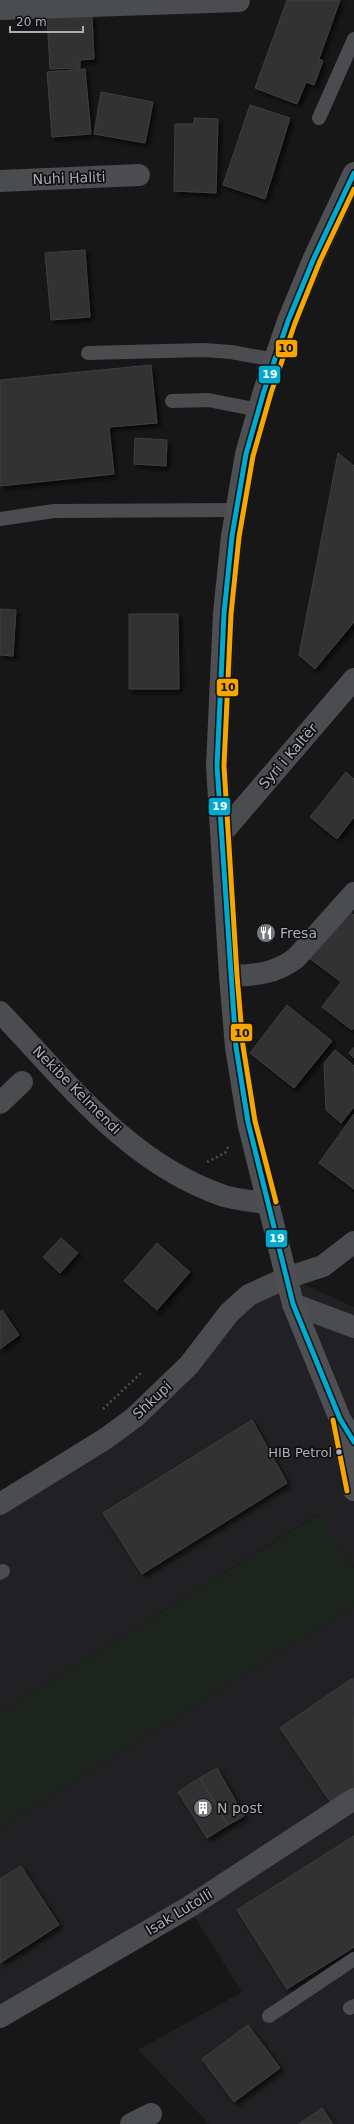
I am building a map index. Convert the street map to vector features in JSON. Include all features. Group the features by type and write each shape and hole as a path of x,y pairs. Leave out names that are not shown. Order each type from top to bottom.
{"main road":[{"path":"354,173 314,258 274,360 246,454 237,510 224,613 217,766 236,1047 248,1122 293,1304 340,1418 354,1442"},
{"path":"340,1418 354,1490"}],"street":[{"path":"0,9 239,1"},
{"name":"Nuhi Haliti","path":"0,181 139,175"},
{"name":"Syri i Kaltër","path":"222,833 354,679"},
{"path":"230,976 261,975 285,967 296,958 354,893"},
{"name":"Nekibe Kelmendi","path":"0,1012 99,1116 146,1155 194,1183 225,1196 269,1204"},
{"path":"0,1103 22,1082"},
{"name":"Shkupi","path":"0,1504 105,1439 135,1417 189,1365 229,1313 249,1295 286,1278 323,1266 354,1242"},
{"path":"293,1304 354,1327"},
{"name":"Isak Lutolli","path":"0,2017 189,1907 354,1799"},
{"path":"131,2124 151,2114"}],"lane":[{"path":"319,118 354,40"},
{"path":"88,353 204,350 231,352 274,360"},
{"path":"172,402 208,400 259,410"},
{"path":"0,519 54,511 237,510"},
{"path":"269,2016 354,1959"}],"shaded area":[{"path":"294,1280 354,1307 354,1568 318,1514 0,1713 0,1504 105,1439 249,1295"},
{"path":"319,1514 354,1568 354,1606 0,1828 0,1713"},
{"path":"354,1606 354,2124 209,2124 138,2050 242,1992 189,1908 0,2017 0,1828"}],"building":[{"path":"287,0 340,0 319,59 323,61 314,85 306,82 297,104 255,88"},
{"path":"92,16 94,59 80,60 80,68 50,69 47,18"},
{"path":"85,69 91,134 52,137 47,72"},
{"path":"101,92 153,102 145,143 94,134"},
{"path":"250,105 290,118 265,199 223,185"},
{"path":"194,118 218,119 216,193 174,191 175,124 194,124"},
{"path":"85,250 90,317 51,320 45,253"},
{"path":"151,365 157,423 109,427 114,474 0,486 0,380"},
{"path":"135,438 167,440 166,466 134,464"},
{"path":"338,453 354,466 354,622 315,669 299,655"},
{"path":"0,609 16,610 13,656 0,655"},
{"path":"129,614 178,614 179,689 129,689"},
{"path":"346,772 354,779 354,817 337,839 310,817"},
{"path":"345,908 354,915 354,1028 352,1030 322,1007 341,982 308,957"},
{"path":"287,1005 332,1041 294,1088 250,1053"},
{"path":"354,1047 354,1058 349,1053"},
{"path":"335,1050 354,1066 354,1107 341,1123 326,1110 324,1063"},
{"path":"354,1114 354,1189 319,1163"},
{"path":"61,1238 78,1253 60,1273 43,1257"},
{"path":"157,1243 190,1272 157,1310 124,1281"},
{"path":"2,1310 19,1335 0,1349 0,1312"},
{"path":"252,1420 287,1483 142,1574 103,1513"},
{"path":"353,1678 354,1793 334,1807 280,1728"},
{"path":"217,1768 244,1816 228,1825 200,1778"},
{"name":"N post","path":"200,1778 228,1825 207,1838 178,1792"},
{"path":"354,1836 354,1947 287,1989 237,1910"},
{"path":"21,1866 59,1925 0,1963 0,1879"},
{"path":"248,2025 280,2068 234,2102 202,2059"},
{"path":"322,2108 333,2124 299,2124"}],"transit line":[{"name":"19","path":"354,173 314,258 288,321 264,391 246,454 232,536 224,613 217,766 236,1047 248,1122 293,1304 340,1419 354,1442"},
{"name":"10","path":"276,1202 255,1121 243,1046 237,975 224,766 231,614 239,537 253,456 271,393 295,323 320,261 354,189"},
{"name":"10","path":"333,1420 347,1491"}],"place":[{"name":"Fresa","path":"266,933"},
{"name":"HIB Petrol","path":"339,1452"},
{"name":"N post","path":"203,1808"}]}
